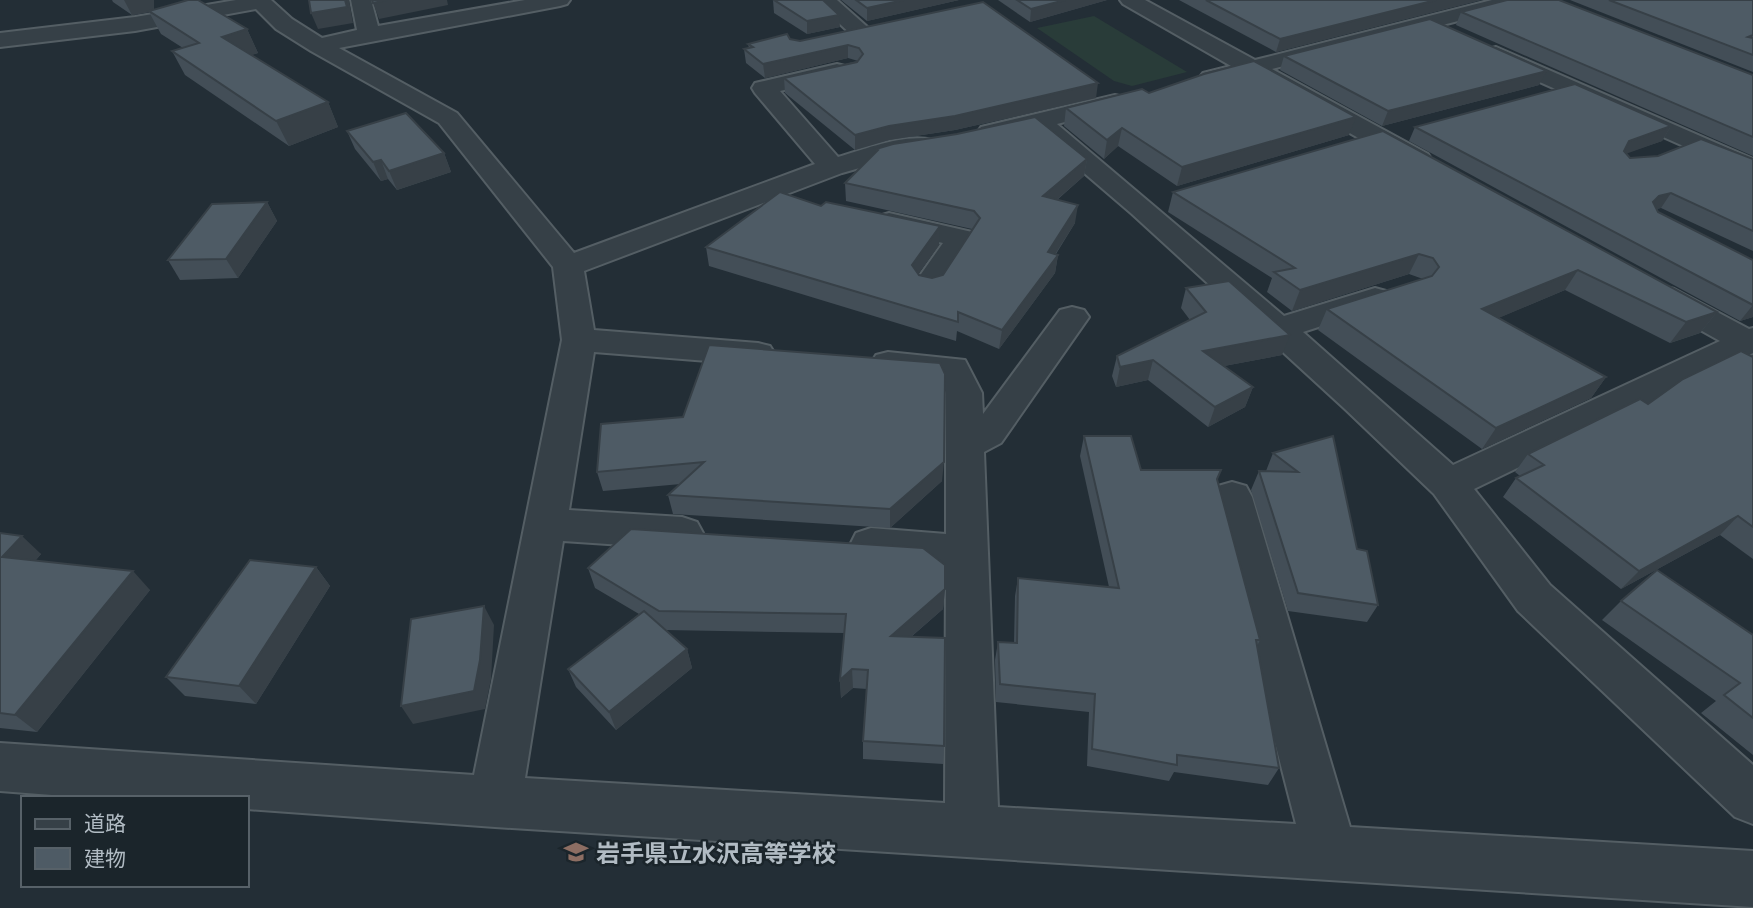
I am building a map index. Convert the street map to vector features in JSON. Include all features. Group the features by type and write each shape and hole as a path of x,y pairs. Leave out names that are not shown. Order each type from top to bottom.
{"street":[{"path":"361,0 369,34"},
{"path":"319,46 506,5 560,0"},
{"path":"824,0 862,32"},
{"path":"1130,0 1438,171"},
{"path":"1187,84 1517,0"},
{"path":"0,40 135,24 260,1 284,23 319,46 447,118 568,266 579,340 495,802"},
{"path":"1427,23 1753,169"},
{"path":"837,37 887,26"},
{"path":"832,167 764,88 849,68"},
{"path":"568,266 832,167 889,151 961,140 1127,99 1098,85"},
{"path":"1531,97 1570,87"},
{"path":"1039,122 1155,204 1277,329 1358,400 1448,485 1534,598 1753,799"},
{"path":"1339,149 1417,128"},
{"path":"1656,155 1692,142"},
{"path":"761,194 814,205"},
{"path":"867,217 961,238 930,284"},
{"path":"1640,283 1750,341"},
{"path":"1277,329 1410,287"},
{"path":"965,445 988,434 1072,317"},
{"path":"579,340 787,356"},
{"path":"1448,485 1750,341"},
{"path":"856,361 953,368 964,393 972,831"},
{"path":"1232,497 1330,853"},
{"path":"545,524 722,536"},
{"path":"831,543 967,552"},
{"path":"0,767 495,802 1753,879"}],"green space":[{"path":"1094,16 1187,72 1132,86 1114,81 1037,28"}],"building":[{"path":"188,0 198,0 247,29 222,37 328,102 276,121 172,51 199,43 149,11"},
{"path":"309,0 345,0 347,7 311,13"},
{"path":"774,0 823,0 839,15 807,21"},
{"path":"856,0 904,0 867,8"},
{"path":"1017,0 1065,0 1031,9"},
{"path":"1206,0 1436,0 1280,39"},
{"path":"1507,0 1559,0 1753,75 1753,137 1461,12"},
{"path":"1609,0 1753,0 1753,35 1748,37 1753,38 1753,55"},
{"path":"983,2 1098,83 955,116 889,126 855,135 784,78 857,62 863,54 859,48 848,45 763,64 744,49 753,47 748,44 787,34 790,39 800,41"},
{"path":"1430,19 1547,71 1388,111 1284,56"},
{"path":"1254,61 1356,117 1182,167 1122,128 1107,140 1066,108 1142,89 1149,93 1204,74"},
{"path":"1575,84 1671,126 1629,141 1624,151 1630,158 1658,156 1701,139 1753,159 1753,231 1671,193 1659,196 1653,202 1658,212 1753,260 1753,305 1415,127"},
{"path":"406,113 444,153 389,171 381,160 373,162 347,131"},
{"path":"1035,117 1087,159 1043,196 1078,205 1048,252 1058,255 1002,330 958,312 958,322 706,247 780,192 821,206 826,202 940,226 912,265 919,275 932,278 943,275 980,218 974,211 845,183 878,150 876,149"},
{"path":"1383,131 1717,312 1686,322 1578,270 1482,309 1606,377 1496,428 1327,309 1432,276 1439,267 1433,258 1419,254 1300,290 1274,272 1295,268 1173,192"},
{"path":"267,202 226,259 168,260 212,204"},
{"path":"1229,281 1290,335 1203,351 1253,387 1215,407 1153,360 1120,367 1117,356 1206,312 1186,288"},
{"path":"709,345 940,363 945,374 944,462 890,509 668,495 704,462 597,472 601,424 683,417"},
{"path":"1741,351 1753,357 1753,527 1738,516 1639,571 1516,478 1544,465 1528,454 1640,399 1648,404 1683,379"},
{"path":"1084,436 1131,436 1141,470 1221,470 1217,479 1260,640 1256,640 1279,768 1177,755 1177,765 1092,749 1095,694 1000,684 998,642 1017,643 1018,578 1119,588"},
{"path":"1333,436 1357,549 1367,551 1378,605 1298,593 1259,471 1298,472 1273,453"},
{"path":"631,529 923,548 945,565 945,589 891,636 945,638 944,746 863,741 868,670 852,669 840,680 846,614 659,611 588,568"},
{"path":"0,533 22,536 2,557 133,571 15,715 0,713"},
{"path":"250,560 316,567 239,686 166,677"},
{"path":"1657,570 1753,635 1753,718 1724,695 1740,683 1621,601"},
{"path":"484,606 480,660 474,691 401,706 411,619"},
{"path":"644,611 687,649 609,712 568,669"}],"place":[{"name":"岩手県立水沢高等学校","path":"576,852"}]}
